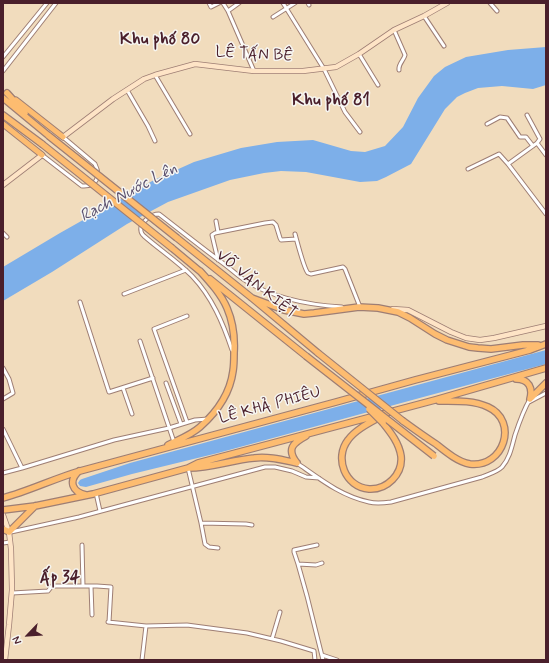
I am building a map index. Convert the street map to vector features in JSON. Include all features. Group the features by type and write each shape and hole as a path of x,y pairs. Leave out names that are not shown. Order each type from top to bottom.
{"highway":[{"path":"5,91 38,128"},
{"path":"3,98 38,128"},
{"name":"VÕ VĂN KIỆT","path":"3,115 42,144 306,356"},
{"name":"VÕ VĂN KIỆT","path":"38,128 252,298 403,421 446,453 470,464 480,464 492,459 502,448 506,435 505,427 502,420 494,410 471,402 435,400"},
{"path":"157,451 199,428 209,419 222,403 231,380 233,370 234,334 230,317 219,294 200,271"},
{"path":"252,298 294,313 309,314 360,307 378,308 398,312 435,334 469,347 491,348 544,345"},
{"name":"LÊ KHẢ PHIÊU","path":"3,498 62,476 544,345"},
{"path":"306,356 434,456"},
{"path":"306,356 369,409 388,429 396,442 400,455 400,467 393,479 382,487 364,488 354,483 347,476 341,462 342,450 348,440 360,429 385,413"},
{"path":"3,510 35,506 96,493 188,468 198,463 435,400 546,368"},
{"path":"501,381 517,379 525,381 529,384 531,394 529,401"},
{"path":"529,401 546,383"},
{"path":"297,463 291,452 293,446 296,442 312,432"},
{"path":"188,468 199,468 254,458 272,458 297,463"},
{"path":"80,471 72,482 73,486 79,493 86,495"},
{"path":"3,529 9,532 35,506"}],"main road":[{"path":"5,91 63,137"},
{"path":"3,124 42,155"}],"street":[{"path":"3,57 47,3"},
{"path":"3,71 56,3"},
{"path":"209,3 211,7 219,3"},
{"path":"223,3 228,11 254,71"},
{"path":"228,11 239,3"},
{"path":"284,3 324,69 345,112 360,132"},
{"path":"272,17 295,3"},
{"name":"LÊ TẤN BÊ","path":"63,137 113,99 144,79 155,74 195,64 254,71 303,71 336,67 394,30 447,3"},
{"path":"490,3 497,11"},
{"path":"424,16 444,46"},
{"path":"394,30 405,55 399,70"},
{"path":"358,54 378,85"},
{"path":"155,74 190,134"},
{"path":"127,90 148,126 155,142"},
{"path":"508,164 537,143 540,139 527,115"},
{"path":"487,124 500,117 506,118 520,137 526,137 533,146"},
{"path":"3,185 42,155 82,186 86,187 92,184 96,180 98,170 93,162 63,137"},
{"path":"537,143 546,155"},
{"path":"468,169 498,154 508,164 546,214"},
{"path":"234,354 225,329 207,294 186,270 144,236 141,231 141,227 147,219 155,214 159,214 246,281 262,289 291,300 350,308"},
{"path":"216,220 218,232"},
{"path":"218,260 212,235 218,232 273,222 276,225 281,240 296,239"},
{"path":"3,233 7,237"},
{"path":"295,234 307,271 312,274 344,267 360,307"},
{"path":"124,294 186,270"},
{"path":"80,302 109,392 153,378"},
{"path":"309,314 313,304"},
{"path":"378,308 408,310 466,338 480,340 546,326"},
{"path":"187,316 154,329 187,422"},
{"path":"228,337 231,337 234,334"},
{"path":"140,341 174,442"},
{"path":"3,368 13,393 3,399"},
{"path":"166,383 181,424"},
{"path":"124,388 132,414"},
{"path":"297,463 343,494 378,503 391,502 482,477 496,471 507,460 511,452 521,418 529,401 546,393"},
{"path":"3,473 114,440 169,428 195,420 209,419"},
{"path":"3,429 22,468"},
{"path":"9,532 100,511 271,466 292,471 306,477 319,478"},
{"path":"188,468 205,544 209,547 218,548"},
{"path":"96,493 100,511"},
{"path":"3,515 9,532 12,549 9,627 4,659"},
{"path":"201,523 252,525"},
{"path":"3,542 10,542"},
{"path":"82,545 83,586"},
{"path":"317,546 294,550 294,552 323,660"},
{"path":"298,564 316,565 322,563"},
{"path":"11,593 48,591 52,586 111,587 108,622 146,626 188,625 247,633 314,651 337,660"},
{"path":"91,586 92,615"},
{"path":"272,639 280,612"},
{"path":"142,660 146,626"},
{"path":"3,627 9,627"},
{"path":"314,651 315,660"}],"water":[{"name":"Rạch Nước Lên","path":"546,47 546,85 533,89 502,86 478,88 457,97 445,109 411,164 386,177 377,181 360,182 306,172 281,171 230,180 168,202 127,224 52,272 3,301 3,267 154,180 194,162 241,148 277,142 313,140 351,151 365,152 385,146 403,127 418,98 434,76 445,67 466,57 508,50"},
{"path":"546,350 546,364 218,453 86,487 80,486 78,483 82,479 130,463"}],"district":[{"name":"Khu phố 80","path":"160,40"},
{"name":"Khu phố 81","path":"331,101"},
{"name":"Ấp 34","path":"60,578"}]}
